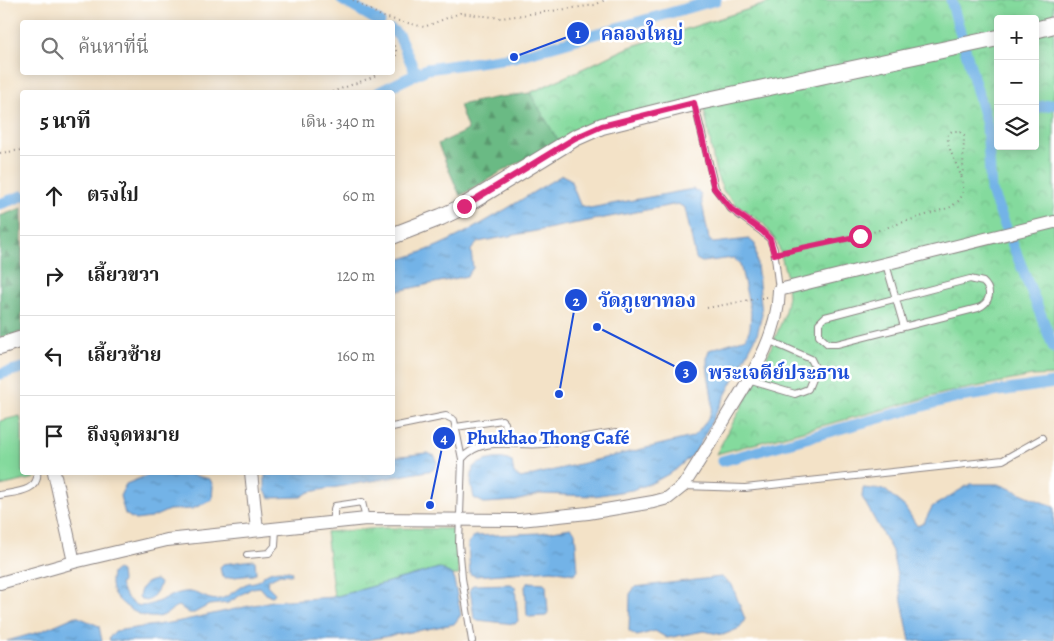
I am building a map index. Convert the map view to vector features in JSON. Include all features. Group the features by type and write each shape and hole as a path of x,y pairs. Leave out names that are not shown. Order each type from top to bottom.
{"street":[{"path":"1039,29 1054,25"},
{"path":"395,235 456,210 575,138 602,126 694,103 993,39"},
{"path":"0,583 74,562 167,540 366,519 520,520 588,513 668,498 683,486 748,380 778,315 779,290 1054,222"},
{"path":"0,346 20,340"},
{"path":"55,475 74,562"},
{"path":"251,475 257,530"}],"lane":[{"path":"694,103 714,188 731,209 770,239 779,290"},
{"path":"886,264 904,327"},
{"path":"970,280 979,280 988,288 989,296 982,306 832,345 824,342 819,336 818,327 825,317 896,299 970,280"},
{"path":"748,380 795,394 808,389 816,369 811,359 768,340"},
{"path":"395,426 446,416 454,420 462,459 459,543 462,578 472,641"},
{"path":"456,427 502,420 505,423 508,443"},
{"path":"462,459 474,448 508,443 540,444 616,432"},
{"path":"683,486 745,488 1003,460 1042,438"},
{"path":"0,495 30,488 35,484 38,475"},
{"path":"247,555 269,553 275,546 276,528"}],"path":[{"path":"353,0 390,20"},
{"path":"395,22 424,27 460,13 501,18 595,5 605,0"},
{"path":"337,90 372,75"},
{"path":"774,254 860,236 951,207 959,199 962,189 961,178 947,141 948,134 952,131 959,131 964,136 961,178"},
{"path":"0,153 20,150"},
{"path":"707,308 766,297"}],"green space":[{"path":"778,0 559,142 506,169 460,196 438,144 468,130 459,105 530,93 630,47"},
{"path":"778,0 1054,0 1054,375 1032,376 945,393 716,454 762,369 784,316 788,296 786,274 778,244 763,223 736,204 724,192 716,174 702,97 559,142 530,93 630,47"},
{"path":"20,209 20,333 0,338 0,216"},
{"path":"20,416 20,475 34,475 35,478 0,486 0,421"},
{"path":"385,528 455,529 459,575 453,575 439,568 334,597 326,532"}],"water":[{"path":"562,175 570,179 580,205 590,208 693,189 700,193 709,239 713,243 749,239 755,244 762,314 757,335 695,453 674,471 654,482 632,490 594,496 540,494 516,501 484,503 474,498 471,483 473,467 487,460 502,459 512,462 514,474 521,478 692,437 706,421 712,408 707,364 709,350 746,338 750,328 751,313 740,264 733,258 702,262 696,259 685,208 678,204 478,242 471,250 473,268 467,276 395,292 395,260 438,246 501,212"},
{"path":"427,453 435,456 437,463 433,470 309,492 301,497 270,498 265,491 265,475 395,475 395,457"},
{"path":"148,475 193,475 210,479 213,486 212,500 192,509 169,510 151,518 135,520 125,514 120,496 126,484"},
{"path":"970,484 999,484 1054,507 1054,641 910,641 892,551 862,497 863,488 885,490 905,507 917,526 924,523 932,507"},
{"path":"571,528 575,532 578,571 574,574 552,570 476,576 470,574 468,543 474,536 540,533"},
{"path":"255,561 256,573 253,575 222,577 220,567 223,564"},
{"path":"439,568 453,575 461,615 454,624 362,641 110,641 109,638 115,631 176,622 272,601 334,597"},
{"path":"117,569 121,572 122,581 120,585 127,598 135,604 143,606 181,593 191,592 216,600 227,596 246,584 258,581 270,572 281,570 292,572 291,575 280,574 268,580 267,585 275,593 273,596 267,595 260,587 252,588 228,603 209,605 194,613 189,613 179,606 164,615 149,617 131,610 116,597 112,590 111,580 112,573"},
{"path":"721,577 732,585 745,619 740,628 723,635 704,631 667,638 655,631 637,636 629,631 630,594 635,587"},
{"path":"156,580 160,583 157,591 147,601 142,600 139,597 142,587 146,583"},
{"path":"529,582 544,583 546,586 548,612 546,616 529,617 527,615 525,586"},
{"path":"511,584 515,587 518,621 515,624 477,620 474,617 470,589 473,585"},
{"path":"76,616 99,626 102,641 7,641 39,632"}],"waterway":[{"path":"342,0 377,20"},
{"path":"383,90 427,69 514,57 716,0"},
{"path":"951,0 987,125 991,190 1054,348"},
{"path":"395,33 399,36 416,74"},
{"path":"1039,107 1054,104"},
{"path":"0,204 20,197"},
{"path":"0,374 20,369"},
{"path":"722,461 953,398 1054,383"}],"place":[{"name":"คลองใหญ่","path":"514,57"},
{"name":"พระเจดีย์ประธาน","path":"597,327"},
{"name":"วัดภูเขาทอง","path":"559,394"},
{"name":"Phukhao Thong Café","path":"430,505"}],"route":[{"path":"464,206 575,138 602,126 694,103 714,188 731,209 770,239 774,254 860,236"}]}
